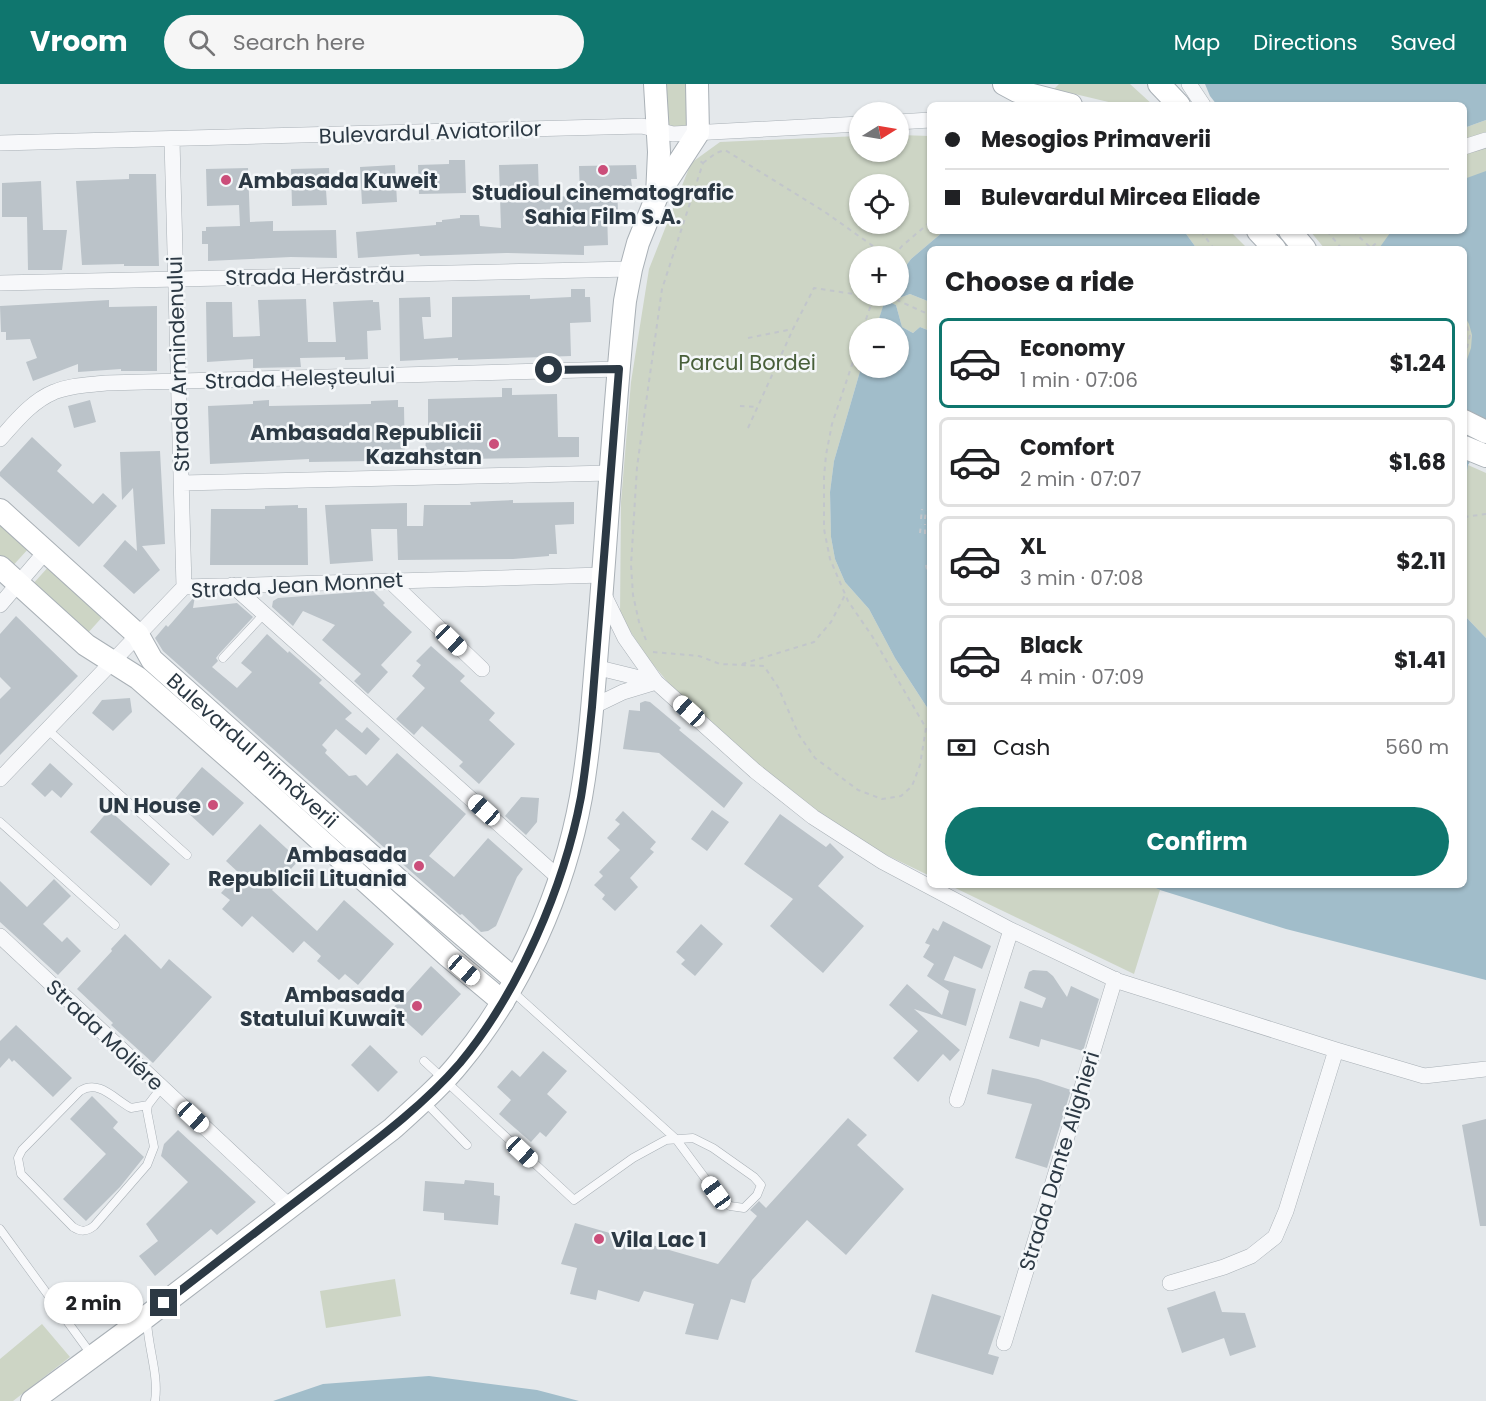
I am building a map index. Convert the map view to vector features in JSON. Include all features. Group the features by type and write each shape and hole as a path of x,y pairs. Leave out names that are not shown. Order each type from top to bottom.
{"street":[{"path":"655,84 658,131 657,196"},
{"path":"32,1401 146,1317 392,1128 424,1100 460,1062 509,990 546,914 559,878 580,798 592,707 625,301 638,243 657,196 698,133 697,84"},
{"path":"1010,87 1033,91 1049,84"},
{"path":"1159,84 1176,102"},
{"path":"1189,84 1201,102"},
{"path":"1010,87 1061,102"},
{"path":"909,121 927,120"},
{"name":"Bulevardul Aviatorilor","path":"0,143 632,126 673,134 849,125"},
{"name":"Strada Armindenului","path":"172,140 184,587"},
{"path":"1467,146 1486,140"},
{"path":"1261,234 1272,246"},
{"name":"Strada Herăstrău","path":"0,283 631,269"},
{"name":"Strada Heleșteului","path":"0,439 21,415 53,392 69,387 106,383 619,369"},
{"path":"1467,422 1486,432"},
{"path":"1467,448 1486,456"},
{"path":"182,483 610,473"},
{"name":"Bulevardul Primăverii","path":"0,510 138,635 152,660 388,902 448,956 509,990"},
{"path":"0,605 46,551"},
{"name":"Bulevardul Primăverii","path":"0,567 86,645 138,678 250,762 403,884 509,990"},
{"path":"390,581 482,669"},
{"name":"Strada Jean Monnet","path":"0,779 184,587 390,581 602,582"},
{"path":"602,582 618,626 643,653 656,682 755,771 813,817 883,862 927,885"},
{"path":"232,585 559,878"},
{"path":"595,667 656,682"},
{"path":"592,707 623,692 656,682"},
{"path":"932,888 1011,930 1114,979 1424,1076 1486,1069"},
{"path":"957,1100 1011,930"},
{"name":"Strada Moliére","path":"0,936 289,1206"},
{"name":"Strada Dante Alighieri","path":"1004,1343 1114,979"},
{"path":"1170,1283 1251,1256 1275,1237 1286,1211 1336,1050"}],"lane":[{"path":"223,657 264,614"},
{"path":"48,730 187,855"},
{"path":"0,822 115,924"},
{"path":"388,902 403,884"},
{"path":"424,1061 574,1200 633,1158 666,1140 676,1139 693,1138 713,1148 754,1177 761,1185 757,1195 744,1208 730,1206 716,1193 676,1139 509,990"},
{"path":"148,1105 131,1108 95,1086 87,1086 22,1150 18,1158 21,1174 73,1227 79,1231 88,1230 147,1165 153,1154 154,1147 147,1111 148,1105 161,1088"},
{"path":"424,1100 467,1145"},
{"path":"0,1229 92,1356"},
{"path":"146,1317 147,1341 157,1388 155,1401"}],"path":[{"path":"849,373 832,424 824,477 824,529 830,559 845,596 872,636 926,728 920,765 912,786 901,796 882,799 858,790 815,758 799,735 778,687 764,666 720,664 699,656 643,653 631,575 637,467 662,289 703,163 716,153 725,150 873,246"},
{"path":"697,160 703,163"},
{"path":"902,246 927,225"},
{"path":"1330,234 1340,246"},
{"path":"1356,234 1369,246"},
{"path":"748,428 814,288 849,293"},
{"path":"909,306 927,314"},
{"path":"1467,326 1470,335 1467,348"},
{"path":"748,338 793,329"},
{"path":"740,406 758,407"},
{"path":"925,519 926,510"},
{"path":"925,519 926,510"},
{"path":"1467,517 1486,514"},
{"path":"920,533 923,524 927,534"},
{"path":"739,665 814,642 831,622 845,596"}],"green space":[{"path":"664,84 688,84 689,124 684,128 667,126"},
{"path":"1059,84 1130,84 1150,102 1108,102 1054,89"},
{"path":"1486,120 1486,415 1467,406 1467,246 1322,246 1312,234 1467,234 1467,127"},
{"name":"Parcul Bordei","path":"909,135 927,136 927,234 940,234 909,262 909,246 849,246 849,306 883,306 879,318 849,318 849,378 858,378 834,461 830,492 831,537 835,559 845,582 869,609 895,658 927,707 927,875 868,846 803,804 682,699 650,661 620,616 621,502 631,382 649,269 691,163 720,142 849,136 849,162 909,162"},
{"path":"1186,234 1233,234 1245,246 1195,246"},
{"name":"Parcul Bordei","path":"909,294 927,301 927,330 920,327 913,333 909,331 909,318 900,318 896,306 909,306"},
{"path":"1468,465 1486,473 1486,638 1467,618"},
{"path":"0,512 29,548 9,570 0,562"},
{"path":"50,565 105,614 87,634 32,585"},
{"path":"955,888 1156,888 1160,890 1134,974"},
{"path":"395,1279 401,1316 326,1328 320,1291"},
{"path":"42,1324 70,1357 13,1401 0,1401 0,1359"}],"water":[{"path":"1205,84 1486,84 1486,120 1467,127 1467,102 1215,102"},
{"path":"1486,171 1486,435 1468,465 1467,472 1467,359 1472,335 1467,320 1467,246 1381,246 1389,234 1467,234 1467,178"},
{"path":"940,234 1186,234 1195,246 927,246 927,301 909,294 909,262"},
{"path":"883,306 896,306 900,318 879,318"},
{"path":"920,327 927,330 927,707 895,658 869,609 845,582 835,559 831,537 830,492 834,461 858,378 909,378 909,331 913,333"},
{"path":"1467,618 1486,638 1486,980 1286,929 1156,888 1467,888"},
{"path":"429,1376 537,1390 579,1401 273,1401 323,1384"}],"building":[{"path":"449,160 465,160 466,193 419,194 418,165 449,164"},
{"path":"538,164 539,197 580,196 579,166 636,165 637,179 631,179 632,187 617,187 618,211 607,212 608,245 584,246 584,255 506,253 420,256 419,254 358,258 356,232 436,225 436,222 442,222 442,220 460,218 460,215 479,215 480,226 501,228 499,165"},
{"path":"395,165 397,202 362,204 360,167"},
{"path":"248,168 250,222 273,221 273,231 336,230 337,258 291,257 208,261 208,244 202,244 202,231 206,231 206,227 240,226 239,205 207,206 206,169"},
{"path":"329,168 330,190 326,190 327,205 292,206 291,169"},
{"path":"129,174 156,174 159,266 82,265 76,181 129,179"},
{"path":"41,181 43,230 67,230 62,270 28,270 27,217 2,217 2,183"},
{"path":"571,289 585,289 585,297 590,297 591,322 570,323 571,356 400,361 399,298 430,297 431,317 422,317 424,339 452,337 452,297 530,295 530,299 571,297"},
{"path":"306,299 308,342 336,342 333,302 373,300 373,302 379,302 381,330 367,331 368,359 300,358 301,367 253,368 253,359 207,362 206,302 232,302 233,337 260,336 258,300"},
{"path":"109,300 109,307 157,306 157,371 121,371 121,369 78,372 78,364 33,381 26,362 37,358 30,339 6,340 6,332 1,332 0,306"},
{"path":"502,388 512,388 512,395 557,394 558,437 579,437 579,457 463,459 463,463 444,465 425,462 428,399 502,397"},
{"path":"90,400 96,422 74,428 68,406"},
{"path":"269,400 269,406 371,404 371,401 398,400 398,407 404,407 405,463 309,462 309,459 210,464 208,406 253,404 253,401"},
{"path":"32,437 62,465 57,471 93,504 103,493 117,506 79,547 0,476 0,472"},
{"path":"160,451 165,544 142,546 160,570 134,594 103,566 125,540 137,551 133,488 122,500 120,452"},
{"path":"513,500 513,503 574,502 574,524 555,525 557,554 513,559 398,560 397,529 371,529 373,561 330,564 325,505 407,503 407,526 423,526 424,505 471,505 470,502"},
{"path":"298,505 298,508 307,508 308,565 210,565 211,509 265,509 265,506"},
{"path":"373,591 385,603 383,605 412,632 381,665 388,672 368,694 354,681 361,674 322,640 335,625 303,611 293,626 272,607 273,601 278,598"},
{"path":"195,596 193,608 237,603 253,617 219,654 216,658 218,661 212,667 237,688 252,672 241,663 267,634 322,680 319,683 352,713 345,719 362,733 367,727 380,739 366,755 336,729 322,745 327,750 325,753 349,776 356,775 367,786 397,753 466,814 429,856 454,877 488,838 523,869 517,877 496,926 481,932 462,914 460,915 163,651 155,638 166,625 168,627"},
{"path":"16,616 78,676 0,755 0,699 11,688 0,677 0,634"},
{"path":"431,646 465,676 460,681 495,713 489,720 515,744 479,784 459,766 463,762 422,726 414,735 396,719 425,688 412,676 421,665 416,661"},
{"path":"130,698 132,712 113,731 92,713 102,700"},
{"path":"650,702 681,728 679,730 743,783 724,808 659,753 623,749 629,710 640,711 640,703"},
{"path":"50,763 73,784 61,798 52,790 45,797 31,784"},
{"path":"202,767 244,803 213,836 174,800"},
{"path":"521,797 539,798 537,822 526,835 505,816"},
{"path":"109,810 170,864 151,886 90,832"},
{"path":"712,810 729,822 707,851 691,839"},
{"path":"623,811 656,842 650,849 654,852 630,878 638,887 615,911 602,899 605,895 594,885 603,876 599,872 620,850 607,838 620,824 615,820"},
{"path":"780,814 826,847 830,843 844,857 818,886 864,926 823,973 770,926 793,899 744,864"},
{"path":"260,824 299,860 272,890 317,931 344,900 394,944 358,985 345,974 339,980 317,961 321,956 304,941 293,953 252,916 242,927 222,909 230,900 221,893 239,873 226,861"},
{"path":"54,879 71,896 43,924 62,942 67,937 81,951 58,975 0,922 0,881 27,907"},
{"path":"943,921 991,946 982,969 954,956 944,980 976,989 966,1026 914,1009 960,1050 950,1061 943,1054 918,1082 893,1058 918,1031 889,1005 907,984 942,1015 949,991 927,976 934,964 923,957 930,945 925,943 933,928 938,931"},
{"path":"701,924 723,944 695,976 681,964 685,960 676,952"},
{"path":"125,934 161,969 169,959 212,997 153,1063 111,1025 113,1023 77,989"},
{"path":"431,966 461,994 422,1036 392,1009"},
{"path":"1047,971 1067,997 1071,986 1099,999 1083,1051 1041,1039 1039,1047 1009,1038 1020,1001 1042,1008 1046,998 1024,988 1029,972"},
{"path":"16,1025 72,1078 53,1097 14,1060 12,1062 9,1058 0,1068 0,1041"},
{"path":"370,1045 398,1072 378,1092 351,1065"},
{"path":"543,1051 567,1071 547,1094 567,1112 546,1137 540,1132 531,1142 499,1114 511,1100 497,1087 512,1070 520,1077"},
{"path":"992,1069 1038,1079 1071,1090 1047,1168 1015,1158 1032,1104 987,1094"},
{"path":"92,1096 118,1122 113,1128 144,1157 120,1187 86,1221 63,1199 106,1154 70,1119"},
{"name":"Vila Lac 1","path":"848,1118 867,1135 857,1145 904,1189 846,1255 807,1220 752,1280 745,1303 731,1299 718,1340 685,1334 694,1304 644,1291 639,1302 598,1290 596,1300 570,1294 577,1268 561,1264 575,1223 718,1264 757,1216 750,1210 759,1201 766,1208"},
{"path":"1486,1119 1486,1226 1480,1226 1462,1125"},
{"path":"178,1130 256,1202 217,1235 211,1229 155,1276 139,1256 158,1241 146,1224 188,1182 161,1156 164,1144"},
{"path":"465,1180 494,1183 494,1195 500,1196 498,1225 444,1220 444,1213 423,1211 425,1181 464,1184"},
{"path":"1215,1291 1222,1312 1245,1313 1256,1347 1230,1356 1224,1338 1182,1353 1167,1308"},
{"path":"932,1294 1001,1316 988,1354 999,1357 993,1375 915,1352"}],"place":[{"name":"Studioul cinematografic Sahia Film S.A.","path":"603,170"},
{"name":"Ambasada Kuweit","path":"226,180"},
{"name":"Ambasada Republicii Kazahstan","path":"494,444"},
{"name":"UN House","path":"213,805"},
{"name":"Ambasada Republicii Lituania","path":"419,866"},
{"name":"Ambasada Statului Kuwait","path":"417,1006"},
{"name":"Vila Lac 1","path":"599,1239"}],"route":[{"path":"164,1303 392,1128 431,1094 460,1062 503,1002 546,914 571,837 586,763 619,369 549,370"}]}
